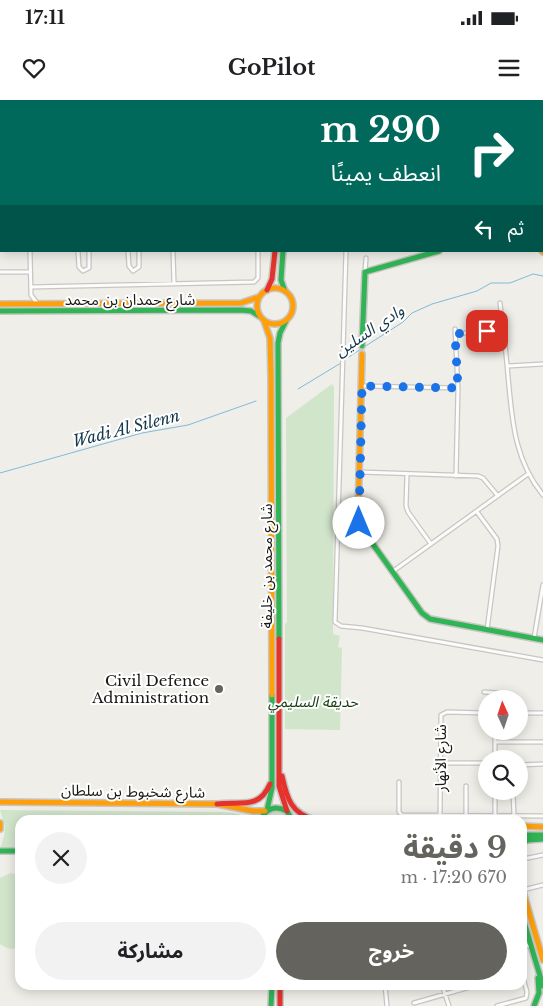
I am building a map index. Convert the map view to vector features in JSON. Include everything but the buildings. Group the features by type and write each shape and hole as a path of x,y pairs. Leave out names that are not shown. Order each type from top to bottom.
{"main road":[{"path":"275,252 273,274 267,290 259,298 257,308 259,316 264,321 275,324 286,321 291,315 293,308 290,297 285,291 281,280 283,252"},
{"path":"362,346 365,272 435,252"},
{"path":"267,290 275,288 285,291"},
{"name":"شارع حمدان بن محمد","path":"0,304 241,304 259,298"},
{"name":"شارع حمدان بن محمد","path":"0,311 241,310 251,311 259,316"},
{"name":"شارع محمد بن خليفة","path":"263,815 271,797 272,777 271,359 270,334 264,321"},
{"name":"شارع محمد بن خليفة","path":"286,321 280,332 278,343 279,767 280,790 287,811"},
{"path":"362,354 359,523 422,613 430,619 543,640"},
{"path":"279,767 286,797 290,805 302,815"},
{"path":"217,804 254,802 268,792 272,777"},
{"name":"شارع شخبوط بن سلطان","path":"0,802 217,804 235,806 251,811 278,808 287,811"},
{"path":"287,811 289,815"},
{"path":"0,824 0,829"},
{"path":"527,826 543,827"},
{"path":"527,835 543,837"},
{"path":"527,840 543,837"},
{"path":"0,851 15,851"},
{"path":"527,903 543,960"},
{"path":"527,932 543,986"},
{"path":"534,1006 540,993 536,972 537,966"},
{"path":"272,990 272,1006"},
{"path":"280,990 280,1006"}],"street":[{"path":"24,304 30,295 30,252"},
{"path":"78,252 79,267 83,271 89,268 89,252"},
{"path":"128,252 129,266 133,271 139,268 139,252"},
{"path":"173,252 174,284"},
{"path":"30,287 254,282 258,278 258,252"},
{"path":"346,252 341,366 335,618 337,624 543,660"},
{"path":"365,272 366,258"},
{"path":"0,272 30,272"},
{"path":"30,295 38,304"},
{"path":"500,303 514,432 520,458 528,474 543,495"},
{"path":"455,328 458,388 456,476"},
{"path":"455,334 503,329"},
{"path":"362,346 362,354"},
{"path":"507,366 543,364"},
{"path":"362,386 458,388"},
{"path":"360,472 483,478 498,496"},
{"path":"407,474 406,506 408,512 431,544"},
{"path":"392,572 528,474"},
{"path":"477,512 496,538 498,546 487,630"},
{"path":"534,638 543,585"},
{"name":"شارع الأنهار","path":"440,815 440,717 447,712 478,713"},
{"path":"528,713 543,713"},
{"path":"495,750 495,742 543,742"},
{"path":"440,763 478,763"},
{"path":"528,765 543,764"},
{"path":"399,782 400,814 410,815"},
{"path":"466,786 466,815"},
{"path":"495,800 495,815"},
{"path":"513,800 514,815"},
{"path":"527,816 543,816"},
{"path":"528,858 543,855"},
{"path":"527,888 543,885"},
{"path":"527,946 531,945"},
{"path":"497,1006 526,998 527,989"},
{"path":"385,990 387,1006"},
{"path":"444,990 449,1006"},
{"path":"414,1003 459,990"}],"green space":[{"name":"حديقة السليمي","path":"332,384 334,387 333,634 340,636 338,647 342,648 340,730 285,729 285,624 287,622 286,418"},
{"path":"274,809 287,815 264,815"},
{"path":"0,810 220,812 241,815 15,815 15,849 0,849 5,826"},
{"path":"11,873 15,874 15,948 12,949 0,944 0,878"}],"waterway":[{"name":"وادي السلين","path":"344,360 403,322 412,313 432,304 477,291 491,283 510,283 533,274 543,276"},
{"name":"وادي السلين","path":"298,389 341,363"},
{"name":"Wadi Al Silenn","path":"0,473 142,433 188,425 256,401"}],"traffic: fast":[{"path":"283,252 281,280 285,291"},
{"path":"362,346 365,272 435,252"},
{"path":"0,311 241,310 251,311 259,316"},
{"path":"279,639 278,343 280,333 286,321"},
{"path":"370,540 422,613 430,619 543,640"},
{"path":"267,810 272,788 272,695"},
{"path":"263,815 268,810 275,808 287,811 289,815"},
{"path":"527,835 543,835"},
{"path":"527,840 543,839"},
{"path":"0,851 15,851"},
{"path":"527,932 543,986"},
{"path":"534,1006 539,993 538,978"},
{"path":"271,1006 272,990"}],"traffic: slow":[{"path":"275,288 282,289 288,293 292,299 293,306 292,313 288,319 282,323 275,324 268,323 262,319 258,313 257,306 258,299 262,293 268,289 275,288"},
{"path":"0,304 241,303 259,297"},
{"path":"264,321 270,338 271,377 272,695"},
{"path":"362,354 358,518 360,526 370,540"},
{"path":"0,802 217,804 253,811 265,811"},
{"path":"0,823 0,829"},
{"path":"527,826 543,827"},
{"path":"527,905 543,960"}],"traffic: jam":[{"path":"267,290 272,279 275,252"},
{"path":"279,639 279,786 287,811"},
{"path":"282,776 291,804 304,815"},
{"path":"217,804 248,803 254,801 266,792 270,784"},
{"path":"280,990 280,1006"}],"place":[{"name":"Civil Defence Administration","path":"219,689"}],"route":[{"path":"359,523 362,386 458,388 455,334 487,331"}]}
